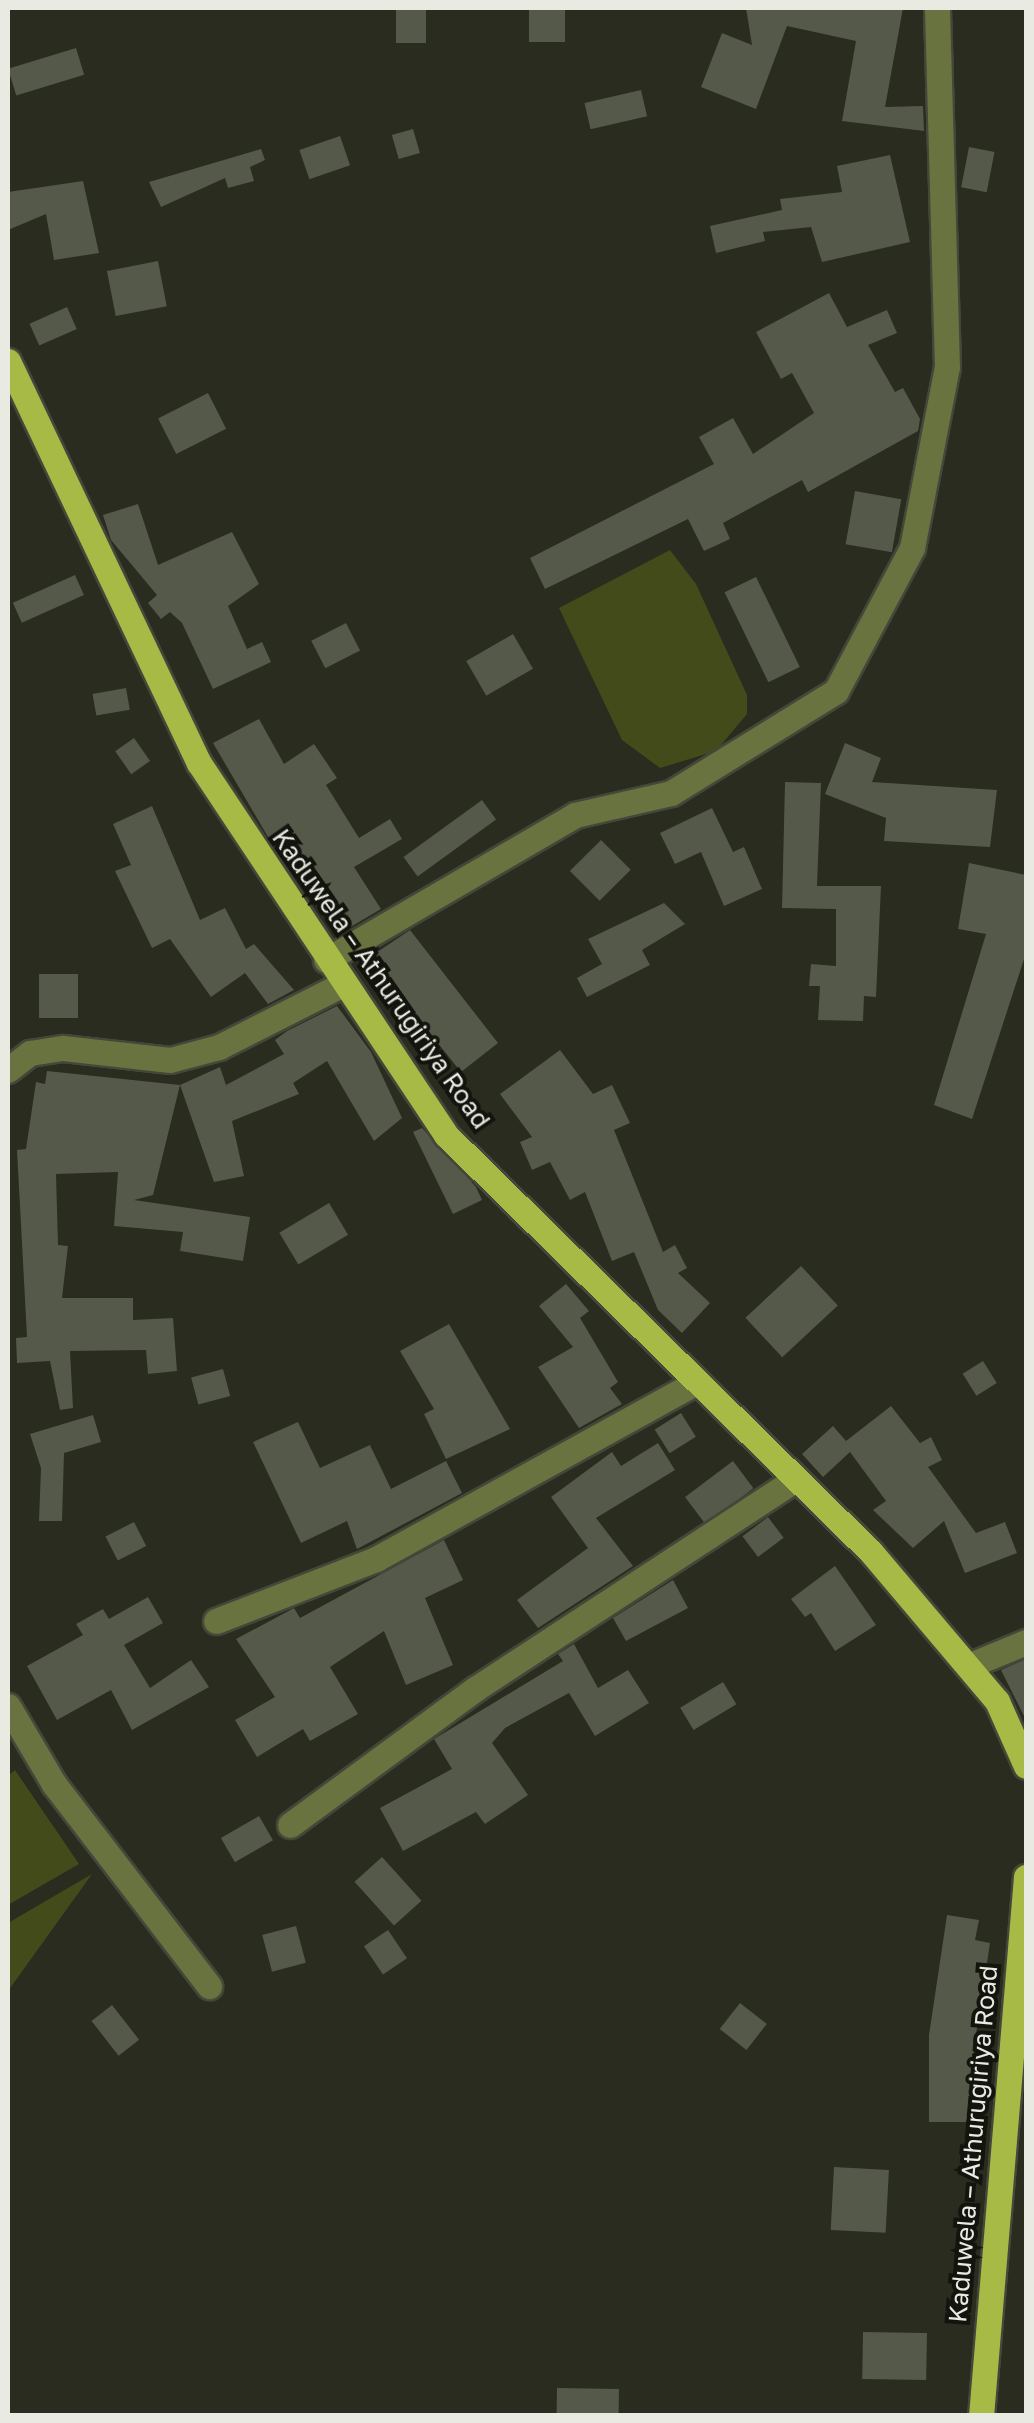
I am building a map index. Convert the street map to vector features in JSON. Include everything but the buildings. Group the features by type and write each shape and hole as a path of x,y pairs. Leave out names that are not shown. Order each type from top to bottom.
{"main road":[{"name":"Kaduwela – Athurugiriya Road","path":"8,360 199,762 326,960 446,1135 871,1552 997,1700 1026,1766"},
{"name":"Kaduwela – Athurugiriya Road","path":"981,2416 1017,2064 1026,1878"}],"street":[{"path":"326,960 575,816 671,793 836,691 912,548 947,366 937,8"},
{"path":"8,1070 30,1053 63,1048 186,1056 342,984"},
{"path":"216,1621 376,1559 696,1382"},
{"path":"290,1825 475,1689 794,1480"},
{"path":"968,1666 1026,1642"},
{"path":"8,1706 54,1784 208,1986"}],"green space":[{"path":"670,550 696,584 747,695 747,714 716,751 660,768 622,740 559,608"},
{"path":"15,1770 79,1864 8,1905 8,1776"},
{"path":"92,1874 8,1991 8,1923"}]}
